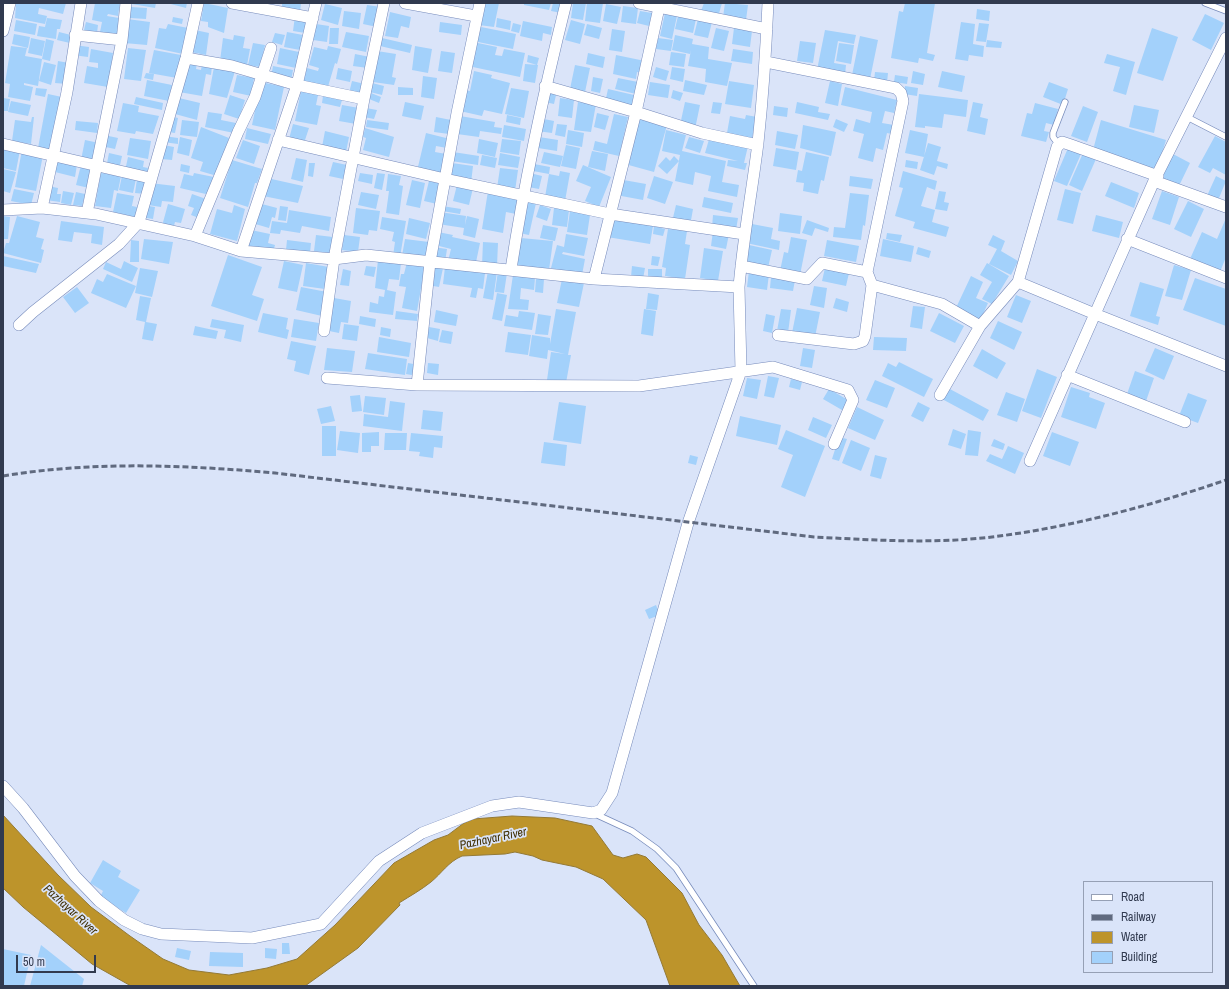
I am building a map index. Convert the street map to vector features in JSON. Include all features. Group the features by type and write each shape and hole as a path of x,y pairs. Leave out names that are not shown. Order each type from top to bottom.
{"street":[{"path":"3,31 10,3"},
{"path":"42,208 67,92 80,3"},
{"path":"86,213 122,40 126,3"},
{"path":"19,325 33,312 119,244 139,222 150,178 186,58 198,3"},
{"path":"232,3 313,18"},
{"path":"241,251 296,85 316,3"},
{"path":"324,331 334,259 364,99 384,3"},
{"path":"405,3 476,16"},
{"path":"417,385 430,262 476,16 480,3"},
{"path":"511,269 523,195 545,86 566,3"},
{"path":"639,3 660,5 767,29"},
{"path":"3,786 23,808 74,876 99,901 124,920 142,929 161,934 252,938 321,924 378,861 422,833 492,806 519,802 593,813 600,810 612,793 688,523 741,371 739,288 744,234 758,144 766,62 768,3"},
{"path":"594,279 636,112 660,5"},
{"path":"75,35 122,40"},
{"path":"1030,461 1127,239 1225,41"},
{"path":"195,236 263,76 271,48"},
{"path":"186,58 232,66 296,85 364,99"},
{"path":"766,62 896,88 901,93 903,101 867,272 872,285 865,336 861,342 854,344 778,335"},
{"path":"545,86 702,133 758,144"},
{"path":"278,140 445,179 610,214 744,234"},
{"path":"940,395 980,326 1018,282 1057,147 1062,142 1226,207"},
{"path":"3,144 150,178"},
{"path":"3,210 42,208 86,213 139,222 195,236 241,251 334,259 366,255 511,269 594,279 739,288"},
{"path":"1127,239 1226,278"},
{"path":"741,266 807,279 822,263 867,272"},
{"path":"1018,282 1226,366"},
{"path":"872,285 942,304 980,326"},
{"path":"327,378 417,385 639,386 774,367 848,390 853,400 834,444"},
{"path":"1067,375 1185,422"}],"lane":[{"path":"1205,3 1226,11"},
{"path":"1059,145 1053,137 1053,133 1065,102"},
{"path":"1187,117 1226,137"},
{"path":"593,813 632,831 657,849 676,868 754,986"}],"water":[{"name":"Pazhayar River","path":"3,815 58,875 91,907 130,936 163,959 189,970 229,975 267,968 297,959 335,925 394,863 434,840 448,835 464,823 473,819 512,816 555,818 592,826 613,855 623,858 637,854 646,857 682,893 699,925 722,955 740,986 670,986 646,920 603,879 576,867 542,860 533,856 515,852 505,854 462,856 457,858 435,879 399,903 400,905 358,948 305,986 131,986 92,964 23,907 3,888"}],"building":[{"path":"16,3 66,3 63,14 39,8 38,14 47,16 45,24 15,18"},
{"path":"95,3 120,3 118,16 108,14 107,16 119,18 117,35 100,32 102,22 92,20"},
{"path":"126,3 156,3 155,8"},
{"path":"167,3 187,3 186,8"},
{"path":"204,3 228,8 224,33 208,27 208,22 201,21"},
{"path":"282,3 301,3 300,12 282,10"},
{"path":"483,3 499,3 494,27 479,25"},
{"path":"524,3 551,3 549,10 524,5"},
{"path":"553,3 564,3 562,13 551,11"},
{"path":"573,3 586,3 583,20 571,18"},
{"path":"587,3 603,3 600,23 585,21"},
{"path":"704,3 722,3 718,17 701,11"},
{"path":"725,3 748,5 746,20 723,17"},
{"path":"905,3 935,3 927,53 935,55 933,61 919,58 918,63 891,58 899,11 903,12"},
{"path":"325,4 342,8 338,25 321,20"},
{"path":"606,4 621,7 617,24 603,21"},
{"path":"367,5 381,7 377,27 363,24"},
{"path":"623,6 638,8 636,24 621,22"},
{"path":"131,7 147,8 146,19 130,18"},
{"path":"977,9 990,11 989,21 976,19"},
{"path":"344,11 361,13 359,29 342,26"},
{"path":"640,11 652,13 649,26 637,23"},
{"path":"390,12 411,17 409,28 401,26 398,38 385,36"},
{"path":"665,13 677,16 672,39 660,36"},
{"path":"1205,14 1224,23 1211,50 1192,40"},
{"path":"295,16 307,18 305,33 293,31"},
{"path":"678,16 696,19 693,33 675,29"},
{"path":"173,17 183,19 182,24 172,22"},
{"path":"47,18 62,20 60,29 57,29 56,39 37,36 39,26 45,27"},
{"path":"497,18 511,21 510,30 496,27"},
{"path":"127,19 150,22 147,45 124,43"},
{"path":"698,19 712,22 708,38 694,35"},
{"path":"16,20 37,24 35,35 14,31"},
{"path":"571,20 585,24 580,44 565,40"},
{"path":"523,21 552,27 551,35 543,33 542,41 520,36"},
{"path":"86,22 98,25 97,33 84,30"},
{"path":"440,22 462,25 461,35 439,32"},
{"path":"961,22 975,24 973,44 984,46 983,57 969,55 968,61 955,59"},
{"path":"513,23 521,25 519,33 511,31"},
{"path":"979,23 989,24 986,42 976,41"},
{"path":"168,24 188,28 183,54 155,48 159,28 166,29"},
{"path":"316,24 329,26 327,42 313,40"},
{"path":"587,24 602,28 599,39 584,35"},
{"path":"476,26 516,34 513,49 473,41"},
{"path":"330,28 339,28 338,44 329,44"},
{"path":"716,28 729,31 724,51 711,48"},
{"path":"734,28 752,31 750,47 732,44"},
{"path":"1152,28 1178,37 1163,81 1137,73"},
{"path":"612,29 625,31 622,52 609,50"},
{"path":"195,30 209,33 206,55 191,52"},
{"path":"825,30 856,35 854,44 838,41 834,63 846,65 845,75 817,70"},
{"path":"59,32 71,35 70,43 57,40"},
{"path":"287,32 303,35 300,50 284,47"},
{"path":"346,32 369,36 366,52 342,47"},
{"path":"275,33 285,35 282,45 272,42"},
{"path":"14,34 30,37 28,48 12,44"},
{"path":"234,35 245,37 243,48 250,49 247,65 220,61 223,38 233,40"},
{"path":"675,35 693,39 692,44 709,47 708,59 732,63 727,86 705,82 706,69 688,66 691,50 690,54 672,50"},
{"path":"860,36 878,40 870,79 852,75"},
{"path":"31,38 45,41 42,56 28,53"},
{"path":"382,38 412,45 410,53 380,46"},
{"path":"658,38 673,40 671,51 656,49"},
{"path":"46,39 54,41 50,61 42,59"},
{"path":"987,40 1002,42 1001,48 986,47"},
{"path":"800,41 816,43 813,63 797,61"},
{"path":"473,42 497,47 495,55 502,56 504,49 525,53 520,77 468,66"},
{"path":"253,43 265,45 260,67 248,65"},
{"path":"839,43 854,45 851,64 836,61"},
{"path":"74,45 89,47 88,57 73,55"},
{"path":"11,46 27,48 25,56 42,59 38,86 24,83 24,85 33,87 30,101 8,97 10,84 5,83"},
{"path":"328,46 341,49 327,90 303,83 307,68 318,71 319,68 309,65 314,47 327,50"},
{"path":"415,46 432,49 428,73 412,70"},
{"path":"128,48 146,50 141,81 124,79"},
{"path":"280,48 299,52 296,68 277,64"},
{"path":"91,49 113,53 108,87 84,83 87,66 98,68 98,63 89,62"},
{"path":"733,49 753,52 752,64 731,61"},
{"path":"154,50 181,55 177,78 149,73"},
{"path":"377,51 396,54 392,77 396,78 394,85 373,82"},
{"path":"441,51 455,53 452,73 438,71"},
{"path":"671,52 686,54 684,67 669,65"},
{"path":"588,53 605,57 603,68 586,64"},
{"path":"355,54 370,57 368,68 353,66"},
{"path":"1107,54 1135,62 1126,95 1113,91 1120,67 1104,63"},
{"path":"528,55 539,58 537,65 527,62"},
{"path":"616,55 645,61 642,73 637,72 636,79 613,74"},
{"path":"58,61 69,63 67,84 55,83"},
{"path":"44,62 56,65 51,85 39,81"},
{"path":"187,62 197,64 196,69 201,70 202,64 212,66 211,75 206,74 202,96 179,92"},
{"path":"525,64 538,65 535,83 523,81"},
{"path":"575,65 590,68 585,92 570,89"},
{"path":"273,66 293,70 291,81 271,77"},
{"path":"214,67 235,71 227,98 209,94"},
{"path":"656,67 669,71 666,81 653,77"},
{"path":"672,67 685,69 683,82 670,79"},
{"path":"338,68 352,71 350,82 336,79"},
{"path":"474,71 492,75 491,78 510,83 502,114 484,110 482,116 460,111 465,90 470,91"},
{"path":"913,71 925,74 923,85 911,83"},
{"path":"942,71 965,76 962,92 938,87"},
{"path":"875,72 888,73 887,83 874,81"},
{"path":"146,73 154,74 153,80 144,78"},
{"path":"237,75 254,78 251,96 233,92"},
{"path":"895,75 908,77 907,84 894,82"},
{"path":"423,76 437,78 434,99 421,97"},
{"path":"593,77 603,79 600,93 591,91"},
{"path":"618,78 638,82 636,94 615,89"},
{"path":"147,80 172,85 169,101 144,96"},
{"path":"685,80 707,85 704,95 683,91"},
{"path":"352,81 365,84 362,96 349,93"},
{"path":"729,81 754,85 751,108 725,104"},
{"path":"830,81 842,84 838,106 825,103"},
{"path":"261,82 284,87 275,130 252,125"},
{"path":"650,82 670,85 668,98 648,95"},
{"path":"1049,82 1068,89 1063,105 1043,97"},
{"path":"372,83 384,86 382,95 370,92"},
{"path":"905,86 918,88 917,96 904,94"},
{"path":"398,87 413,88 413,95 398,95"},
{"path":"845,87 897,100 894,113 885,111 882,123 894,125 891,134 887,133 883,150 876,148 873,162 858,158 864,134 853,131 856,119 870,123 872,112 841,105"},
{"path":"36,88 47,89 45,97 35,95"},
{"path":"511,88 529,91 524,118 505,114"},
{"path":"608,89 634,95 631,109 605,103"},
{"path":"673,90 683,93 680,101 671,98"},
{"path":"301,91 318,95 316,105 321,106 317,125 295,121"},
{"path":"548,92 556,95 554,104 545,102"},
{"path":"371,93 381,97 379,103 369,99"},
{"path":"48,94 62,97 52,151 38,148"},
{"path":"919,94 968,100 966,117 944,114 942,128 925,126 925,128 915,127"},
{"path":"230,95 245,100 239,119 224,114"},
{"path":"323,96 342,100 340,107 322,103"},
{"path":"136,97 163,103 162,110 134,104"},
{"path":"3,98 10,99 8,111 3,111"},
{"path":"179,98 200,103 197,120 175,114"},
{"path":"560,98 574,100 572,118 558,116"},
{"path":"11,101 31,105 28,116 8,112"},
{"path":"405,102 424,106 421,120 402,116"},
{"path":"578,102 596,104 591,132 574,130"},
{"path":"685,102 700,105 695,129 680,125"},
{"path":"713,102 722,103 720,114 711,113"},
{"path":"797,102 819,107 818,112 830,114 828,120 795,113"},
{"path":"973,102 983,104 980,117 988,119 985,135 967,131"},
{"path":"123,103 139,106 138,112 159,116 153,134 136,131 135,134 117,131"},
{"path":"1035,103 1058,109 1054,125 1046,123 1044,131 1049,132 1046,142 1021,136 1027,113 1032,114"},
{"path":"342,105 359,108 356,124 339,121"},
{"path":"1134,105 1159,110 1154,133 1129,127"},
{"path":"774,106 788,108 787,117 773,115"},
{"path":"1083,106 1098,112 1087,142 1071,136"},
{"path":"366,108 377,110 374,119 364,117"},
{"path":"208,112 222,114 221,120 236,123 234,133 205,127"},
{"path":"597,113 609,116 605,130 594,127"},
{"path":"614,114 628,117 619,156 593,150 595,141 607,144"},
{"path":"507,115 521,118 520,125 506,122"},
{"path":"746,115 757,117 752,138 727,133 730,116 745,119"},
{"path":"170,116 178,118 175,133 168,132"},
{"path":"460,116 495,122 494,127 502,128 501,134 480,131 479,137 457,134"},
{"path":"32,117 34,117 31,144 12,141 15,120 31,122"},
{"path":"436,117 451,120 449,134 434,132"},
{"path":"638,117 667,125 654,172 625,164"},
{"path":"539,118 554,121 552,133 537,131"},
{"path":"836,119 848,124 844,132 833,127"},
{"path":"182,120 199,122 197,137 180,135"},
{"path":"367,120 389,123 388,130 366,127"},
{"path":"1101,120 1166,140 1157,170 1123,160 1124,158 1093,150"},
{"path":"76,121 98,123 97,133 75,130"},
{"path":"293,124 309,128 304,143 289,139"},
{"path":"557,124 567,125 565,137 555,135"},
{"path":"504,125 526,129 524,141 502,137"},
{"path":"803,125 836,132 831,156 800,148"},
{"path":"201,127 229,138 217,176 200,171 203,162 191,158"},
{"path":"247,128 271,134 268,144 245,139"},
{"path":"365,128 394,137 389,157 363,150 366,138 363,137"},
{"path":"568,130 584,133 582,147 566,144"},
{"path":"666,130 686,135 682,151 726,161 722,182 739,185 737,197 708,191 711,176 695,172 693,185 675,181 680,155 662,151"},
{"path":"910,130 928,134 924,157 905,153"},
{"path":"325,131 349,137 346,152 322,147"},
{"path":"777,131 798,135 795,149 775,145"},
{"path":"426,133 450,139 447,148 436,146 435,152 446,154 441,177 417,171"},
{"path":"104,135 118,138 115,149 101,146"},
{"path":"164,136 178,138 178,144 163,142"},
{"path":"710,136 748,146 744,163 747,163 745,170 727,166 728,160 738,161 705,153"},
{"path":"1215,136 1226,142 1226,175 1213,168 1210,173 1198,167"},
{"path":"180,137 192,140 189,156 177,153"},
{"path":"539,137 558,140 557,151 538,148"},
{"path":"689,137 704,141 700,153 685,148"},
{"path":"130,138 151,141 148,159 127,155"},
{"path":"479,139 498,143 495,157 477,153"},
{"path":"502,139 521,141 519,155 500,152"},
{"path":"85,140 99,143 95,162 81,160"},
{"path":"243,140 260,146 254,164 236,158"},
{"path":"928,143 941,147 937,161 948,164 947,169 937,166 934,175 920,170"},
{"path":"163,145 174,147 172,160 161,159"},
{"path":"566,145 580,148 576,169 561,166"},
{"path":"3,146 20,150 16,171 3,168"},
{"path":"776,148 799,152 796,170 773,166"},
{"path":"1068,148 1081,154 1067,186 1054,181"},
{"path":"22,150 43,155 36,191 15,187"},
{"path":"592,151 608,154 605,171 588,167"},
{"path":"453,152 479,156 478,165 451,161"},
{"path":"544,152 563,156 560,167 541,163"},
{"path":"806,152 829,157 824,181 821,180 818,194 803,191 804,183 796,182 798,170 802,171"},
{"path":"109,153 122,156 119,170 106,168"},
{"path":"500,153 520,157 518,168 498,165"},
{"path":"1083,153 1096,159 1082,191 1069,185"},
{"path":"1173,154 1190,163 1178,188 1161,179"},
{"path":"482,155 497,158 495,168 480,165"},
{"path":"674,156 679,161 667,174 658,166 666,157 670,161"},
{"path":"128,157 144,161 143,167 148,168 147,175 125,171"},
{"path":"296,158 307,160 303,182 291,179"},
{"path":"232,160 262,169 257,183 255,183 248,207 220,198"},
{"path":"906,160 918,162 917,169 905,167"},
{"path":"57,161 77,165 75,177 55,172"},
{"path":"333,162 347,165 343,179 329,176"},
{"path":"309,163 315,163 313,177 308,176"},
{"path":"452,163 473,166 471,183 449,180"},
{"path":"181,164 190,166 189,173 180,171"},
{"path":"534,164 550,167 549,174 533,171"},
{"path":"81,165 93,168 89,188 76,185"},
{"path":"583,165 611,177 599,207 585,201 591,187 576,181"},
{"path":"500,168 518,170 515,191 497,188"},
{"path":"3,169 16,172 10,193 3,191"},
{"path":"560,171 570,173 565,201 545,197 549,174 559,176"},
{"path":"903,171 937,181 935,190 927,187 921,206 935,210 932,222 949,227 946,237 913,228 915,222 895,216 903,188 899,187"},
{"path":"101,173 121,176 118,191 114,190 111,208 95,206"},
{"path":"194,173 214,177 210,195 180,188 184,174 193,176"},
{"path":"360,173 373,175 372,184 358,181"},
{"path":"377,173 385,174 382,190 374,188"},
{"path":"530,173 542,176 539,189 528,187"},
{"path":"388,174 401,176 399,185 403,186 399,215 386,213 389,191 386,191"},
{"path":"122,176 136,179 133,193 119,190"},
{"path":"654,176 673,182 665,204 647,198"},
{"path":"850,176 873,179 871,189 849,186"},
{"path":"1216,176 1226,181 1217,203 1206,198"},
{"path":"267,178 303,186 298,203 263,196"},
{"path":"137,179 147,180 145,194 135,193"},
{"path":"618,179 646,184 643,200 616,195"},
{"path":"412,180 425,183 420,208 406,205"},
{"path":"429,181 442,184 437,204 424,201"},
{"path":"1111,182 1139,193 1134,208 1105,196"},
{"path":"150,183 175,186 173,202 162,201 161,207 148,205"},
{"path":"457,185 473,188 469,205 453,201"},
{"path":"48,186 58,188 57,194 61,194 60,202 46,200"},
{"path":"14,189 34,193 31,205 11,201"},
{"path":"1065,189 1081,193 1073,224 1057,220"},
{"path":"63,191 74,193 71,205 61,203"},
{"path":"488,191 519,197 516,214 506,212 503,233 482,229"},
{"path":"939,191 946,192 944,202 949,203 947,211 935,209"},
{"path":"1162,191 1179,197 1170,225 1152,219"},
{"path":"76,192 85,194 82,206 73,205"},
{"path":"361,192 379,195 376,209 358,205"},
{"path":"117,193 134,196 131,210 132,206 137,207 135,217 113,212"},
{"path":"850,193 869,195 865,226 863,225 861,240 833,237 834,227 845,228"},
{"path":"192,194 206,199 199,218 191,215 194,208 188,206"},
{"path":"704,197 733,203 731,213 702,207"},
{"path":"526,201 536,203 529,235 519,233"},
{"path":"1188,201 1204,209 1191,237 1174,229"},
{"path":"258,203 277,208 275,218 272,217 269,228 252,223"},
{"path":"168,204 185,209 181,223 175,222 173,229 162,226"},
{"path":"143,205 155,207 153,219 141,217"},
{"path":"234,205 245,209 237,241 210,234 217,209 232,213"},
{"path":"540,205 551,209 547,221 536,217"},
{"path":"676,205 693,209 690,226 672,222"},
{"path":"280,206 288,207 286,221 278,220"},
{"path":"442,206 461,209 460,214 442,211"},
{"path":"356,208 380,211 377,231 369,230 368,235 353,233"},
{"path":"554,208 569,210 567,227 552,225"},
{"path":"289,210 331,217 329,231 302,226 300,233 281,230 280,234 270,233 272,221 287,223"},
{"path":"570,211 590,215 587,235 567,232"},
{"path":"440,212 466,216 465,225 467,216 479,219 475,238 463,235 464,228 438,224"},
{"path":"780,213 802,216 800,234 778,231"},
{"path":"713,215 738,218 736,230 712,228"},
{"path":"1096,215 1123,222 1119,238 1092,231"},
{"path":"3,216 10,217 8,239 3,239"},
{"path":"17,216 40,222 36,237 44,239 41,249 44,250 41,263 3,253 6,243 9,243"},
{"path":"382,217 406,221 400,257 393,256 395,242 392,241 394,232 380,229"},
{"path":"409,218 430,223 426,239 406,234"},
{"path":"1226,218 1226,257 1220,272 1190,259 1202,232 1217,239"},
{"path":"610,219 653,226 650,244 607,237"},
{"path":"807,220 829,228 828,232 815,228 812,236 802,233"},
{"path":"61,221 104,227 102,245 91,243 92,234 74,232 72,242 58,240"},
{"path":"752,224 773,228 771,239 780,241 779,250 746,243"},
{"path":"543,225 558,228 555,241 540,238"},
{"path":"654,226 665,229 663,236 653,234"},
{"path":"668,229 687,231 685,244 690,245 685,279 665,276 666,268 662,267"},
{"path":"251,230 270,234 268,243 275,245 273,252 247,247"},
{"path":"713,231 729,234 726,249 711,246"},
{"path":"438,232 453,235 452,237 480,243 475,267 448,261 451,249 435,245"},
{"path":"887,233 902,235 900,242 886,239"},
{"path":"566,234 588,238 584,256 563,252 562,254 585,259 582,275 551,268 557,245 564,247"},
{"path":"316,235 333,237 331,253 314,251"},
{"path":"344,235 360,237 358,252 342,250"},
{"path":"993,235 1005,241 1001,251 1018,261 1011,275 989,264 997,249 988,245"},
{"path":"791,237 807,240 800,275 780,271 784,252 788,253"},
{"path":"521,238 553,241 549,270 517,267"},
{"path":"144,239 173,242 169,264 141,259"},
{"path":"405,239 429,242 427,259 402,256"},
{"path":"883,239 914,246 911,262 880,256"},
{"path":"131,240 139,241 139,262 130,262"},
{"path":"287,240 311,243 310,253 286,250"},
{"path":"827,240 859,246 856,262 824,256"},
{"path":"483,242 498,243 497,266 482,265"},
{"path":"749,245 772,250 768,268 745,262"},
{"path":"433,247 447,249 445,262 432,260"},
{"path":"918,247 931,251 929,258 916,254"},
{"path":"704,248 723,251 718,281 700,278"},
{"path":"228,255 262,267 252,295 264,299 257,321 211,306"},
{"path":"3,256 39,264 36,273 3,266"},
{"path":"652,256 660,257 658,266 651,265"},
{"path":"378,260 401,263 399,280 389,279 387,290 396,292 393,315 369,312 370,302 378,304 379,296 384,297 385,290 375,288"},
{"path":"124,261 138,268 132,282 103,269 106,262 121,269"},
{"path":"284,261 303,265 297,292 278,288"},
{"path":"407,262 425,266 417,311 402,308 406,287 399,286 401,274 404,274"},
{"path":"306,263 329,267 325,289 303,286"},
{"path":"987,263 1009,276 992,304 982,299 992,282 980,275"},
{"path":"1174,265 1191,270 1182,300 1165,296"},
{"path":"366,266 376,267 374,277 364,275"},
{"path":"432,266 443,268 439,287 428,285"},
{"path":"632,266 645,268 643,279 631,277"},
{"path":"445,267 485,273 483,289 478,288 476,298 470,297 472,288 443,284"},
{"path":"140,268 158,271 152,297 135,293"},
{"path":"825,268 849,273 846,286 822,281"},
{"path":"343,269 351,271 349,286 340,285"},
{"path":"648,269 662,269 662,279 648,279"},
{"path":"488,271 497,272 493,300 483,298"},
{"path":"498,271 507,273 504,293 495,292"},
{"path":"749,271 769,274 767,290 747,287"},
{"path":"107,274 136,286 126,308 91,293 97,279 103,282"},
{"path":"513,275 535,278 534,290 521,288 520,299 529,300 528,310 508,309"},
{"path":"971,276 983,282 976,298 988,303 980,321 955,310"},
{"path":"771,277 795,280 793,291 770,288"},
{"path":"536,278 544,279 543,293 535,292"},
{"path":"1195,278 1226,289 1226,326 1183,310"},
{"path":"562,279 584,283 579,307 557,303"},
{"path":"1140,282 1164,289 1156,316 1160,317 1158,325 1130,316"},
{"path":"814,286 827,288 824,308 810,305"},
{"path":"77,287 89,303 75,313 63,297"},
{"path":"301,287 327,292 322,316 296,310"},
{"path":"497,293 507,295 502,321 492,319"},
{"path":"648,293 659,295 657,310 646,309"},
{"path":"1016,295 1031,301 1022,323 1007,317"},
{"path":"140,296 151,298 146,322 157,324 153,341 142,339 145,322 136,320"},
{"path":"334,298 351,301 348,323 341,322 339,333 329,331"},
{"path":"836,298 849,302 847,312 833,308"},
{"path":"913,306 925,307 922,329 910,327"},
{"path":"797,308 820,312 815,337 792,333"},
{"path":"556,309 576,312 568,355 571,355 566,383 547,380 551,352 565,354 548,350 547,359 529,356 532,335 550,338 550,344"},
{"path":"644,309 656,311 653,336 641,334"},
{"path":"781,309 791,310 788,333 777,331"},
{"path":"436,310 458,315 456,326 434,322"},
{"path":"396,311 418,314 417,321 395,319"},
{"path":"519,311 535,313 532,330 504,326 506,315 518,317"},
{"path":"263,313 288,318 286,329 289,330 287,339 258,332"},
{"path":"939,313 964,326 955,343 930,331"},
{"path":"538,314 551,316 548,335 535,334"},
{"path":"766,314 775,316 772,333 763,331"},
{"path":"360,316 376,319 375,327 359,324"},
{"path":"212,319 244,325 241,342 224,338 226,330 210,327"},
{"path":"294,319 319,323 316,341 291,337"},
{"path":"998,321 1022,332 1014,350 990,338"},
{"path":"344,324 359,326 357,341 342,339"},
{"path":"195,326 218,331 216,339 193,335"},
{"path":"381,327 391,329 390,337 380,335"},
{"path":"429,327 440,329 438,341 427,338"},
{"path":"442,330 453,332 451,344 439,342"},
{"path":"508,332 531,335 528,355 505,352"},
{"path":"379,337 411,343 409,357 377,352"},
{"path":"874,337 907,338 906,351 873,350"},
{"path":"291,341 316,346 309,375 294,371 296,361 287,359"},
{"path":"327,348 355,351 352,372 324,370"},
{"path":"803,348 815,350 812,368 800,366"},
{"path":"1155,348 1174,356 1164,380 1145,371"},
{"path":"982,349 1006,363 997,379 973,366"},
{"path":"368,353 407,359 405,375 365,369"},
{"path":"899,362 933,379 924,397 882,376 888,363 896,367"},
{"path":"408,363 419,365 417,376 406,374"},
{"path":"428,363 439,364 438,375 427,373"},
{"path":"1037,369 1057,377 1041,418 1022,411"},
{"path":"1135,371 1154,378 1145,404 1126,397"},
{"path":"768,376 779,378 774,398 764,396"},
{"path":"747,378 761,380 757,399 743,396"},
{"path":"791,379 802,382 800,390 789,387"},
{"path":"875,380 895,388 887,408 866,400"},
{"path":"1071,387 1090,393 1089,397 1105,403 1096,429 1061,417"},
{"path":"948,388 989,410 983,421 942,399"},
{"path":"829,389 848,400 842,410 823,399"},
{"path":"1006,392 1025,399 1017,422 997,415"},
{"path":"1188,393 1207,400 1198,423 1179,416"},
{"path":"360,395 362,411 352,412 350,396"},
{"path":"365,396 386,398 384,415 363,412"},
{"path":"390,401 405,403 402,431 363,426 364,414 388,417"},
{"path":"559,402 586,406 581,444 553,440"},
{"path":"918,402 930,408 923,422 911,416"},
{"path":"331,406 335,421 321,424 317,409"},
{"path":"857,407 884,420 875,440 848,428"},
{"path":"423,410 443,412 441,431 421,429"},
{"path":"740,416 781,425 777,445 736,436"},
{"path":"813,417 832,425 826,438 808,430"},
{"path":"322,426 336,426 336,456 322,456"},
{"path":"953,429 966,434 961,449 948,445"},
{"path":"786,430 825,446 805,497 781,487 793,455 778,449"},
{"path":"968,430 981,432 978,456 965,455"},
{"path":"340,431 360,433 358,453 337,450"},
{"path":"379,432 379,446 371,446 371,452 362,452 362,433"},
{"path":"1052,432 1079,442 1070,466 1043,456"},
{"path":"385,433 407,433 406,450 384,450"},
{"path":"411,433 443,436 442,448 434,447 433,458 419,456 420,452 409,451"},
{"path":"839,437 847,439 839,461 832,459"},
{"path":"994,439 1005,444 1003,450 991,446"},
{"path":"851,440 870,448 861,471 842,463"},
{"path":"544,442 567,445 565,466 541,463"},
{"path":"1008,446 1024,453 1015,474 986,461 990,454 1002,459"},
{"path":"690,455 698,457 696,465 688,463"},
{"path":"875,455 887,458 881,479 870,476"},
{"path":"656,605 660,615 649,619 645,610"},
{"path":"103,860 121,871 118,877 140,890 126,913 100,897 103,891 90,883"},
{"path":"282,943 289,943 290,954 282,954"},
{"path":"41,945 84,979 82,986 30,986"},
{"path":"177,948 191,951 189,960 175,957"},
{"path":"265,948 277,949 276,959 265,958"},
{"path":"3,949 31,955 24,986 3,986"},
{"path":"210,952 243,953 243,967 209,966"}],"railway":[{"path":"3,476 37,471 105,466 173,466 241,470 814,537 925,541 992,537 1052,528 1140,507 1226,480"}]}
